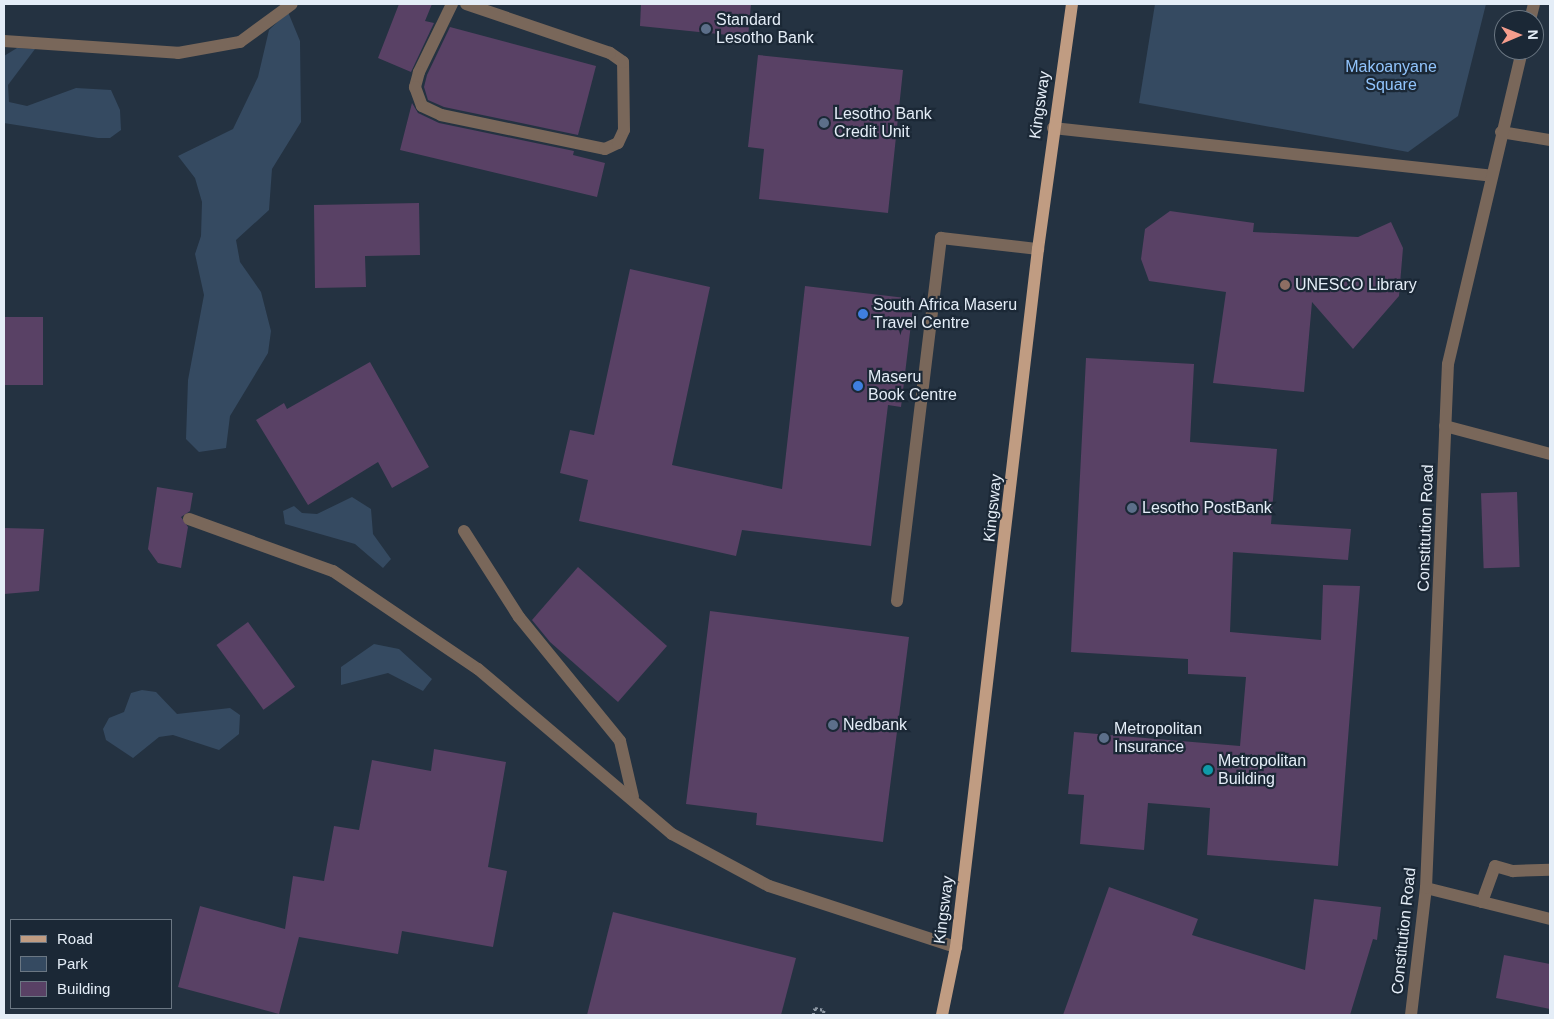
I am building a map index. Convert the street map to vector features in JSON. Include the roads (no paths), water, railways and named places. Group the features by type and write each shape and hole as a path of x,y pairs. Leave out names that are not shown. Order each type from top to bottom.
{"main road":[{"name":"Kingsway","path":"942,1015 956,947 1038,249 1053,128 1072,4"}],"street":[{"path":"4,41 178,53 240,42 292,4"},
{"path":"452,4 418,72 416,87 422,106 441,115 605,148 618,143 624,130 623,62 610,53 466,4"},
{"name":"Constitution Road","path":"1411,1015 1426,888 1448,364 1490,176 1519,60"},
{"path":"1053,128 1490,176"},
{"path":"1501,132 1550,140"},
{"path":"897,601 941,238 1038,249"},
{"path":"1446,426 1550,454"},
{"path":"189,519 332,571 478,669 632,796 672,834 769,886 956,947"},
{"path":"464,531 519,617 620,741 632,796"},
{"path":"1482,902 1495,866 1513,871 1550,870"},
{"path":"1426,888 1550,919"}],"place":[{"name":"Standard Lesotho Bank","path":"706,29"},
{"name":"Lesotho Bank Credit Unit","path":"824,123"},
{"name":"UNESCO Library","path":"1285,285"},
{"name":"South Africa Maseru Travel Centre","path":"863,314"},
{"name":"Maseru Book Centre","path":"858,386"},
{"name":"Lesotho PostBank","path":"1132,508"},
{"name":"Nedbank","path":"833,725"},
{"name":"Metropolitan Insurance","path":"1104,738"},
{"name":"Metropolitan Building","path":"1208,770"}],"park label":[{"name":"Makoanyane Square","path":"1391,76"}]}
